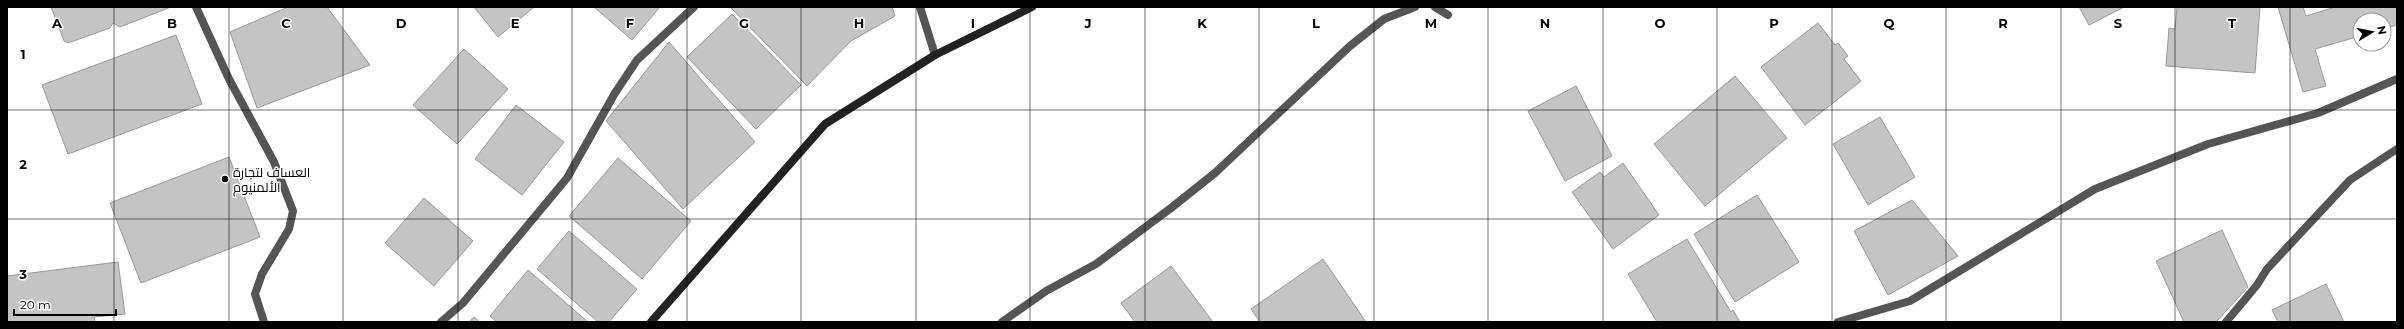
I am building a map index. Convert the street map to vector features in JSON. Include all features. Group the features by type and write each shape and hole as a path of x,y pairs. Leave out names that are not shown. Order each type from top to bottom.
{"main road":[{"path":"652,322 825,124 935,55 1032,7"}],"street":[{"path":"196,7 228,79 274,162 293,212 289,229 262,274 255,294 264,322"},
{"path":"441,322 463,303 567,178 636,60 694,7"},
{"path":"920,7 935,55"},
{"path":"1002,322 1046,291 1096,264 1171,208 1215,173 1350,46 1384,19 1415,7"},
{"path":"1435,7 1448,15"},
{"path":"1838,322 1910,301 2095,189 2208,144 2318,114 2397,79"},
{"path":"2226,322 2257,285 2267,269 2350,180 2397,149"}],"building":[{"path":"51,7 171,7 120,27 113,23 110,28 68,43 64,41"},
{"path":"288,7 327,7 370,65 257,108 230,32"},
{"path":"474,7 534,7 498,37"},
{"path":"594,7 660,7 632,40"},
{"path":"730,7 892,7 895,16 851,41 807,86"},
{"path":"2079,7 2124,7 2089,25"},
{"path":"2177,7 2260,7 2255,73 2166,66 2169,28 2175,29"},
{"path":"2278,7 2303,7 2306,16 2335,7 2397,7 2397,25 2392,27 2392,12 2352,12 2352,38 2315,49 2326,86 2303,92"},
{"path":"732,14 801,85 756,129 687,57"},
{"path":"1818,23 1835,45 1838,43 1848,56 1844,59 1861,81 1805,125 1761,67"},
{"path":"176,35 202,104 68,154 42,85"},
{"path":"669,42 755,142 683,209 606,121"},
{"path":"464,49 508,89 457,144 413,105"},
{"path":"1735,76 1787,138 1705,206 1654,144"},
{"path":"1576,86 1612,156 1565,181 1528,111"},
{"path":"516,105 564,142 522,195 475,159"},
{"path":"1880,117 1915,177 1868,205 1833,144"},
{"path":"229,157 260,237 141,283 110,203"},
{"path":"618,158 691,221 642,279 569,216"},
{"path":"1623,163 1659,215 1613,249 1572,192 1600,172 1604,177"},
{"path":"1757,195 1799,262 1735,302 1694,234"},
{"path":"424,198 473,241 434,286 385,243"},
{"path":"1912,200 1958,256 1888,295 1854,231"},
{"path":"2222,230 2248,287 2216,322 2184,322 2156,261"},
{"path":"569,231 637,289 609,322 598,322 537,269"},
{"path":"1687,239 1731,312 1733,310 1740,322 1657,322 1628,274"},
{"path":"1323,259 1366,322 1260,322 1251,309"},
{"path":"118,262 125,314 94,317 95,322 7,322 7,276"},
{"path":"1171,266 1213,322 1135,322 1121,303"},
{"path":"528,270 588,322 497,322 490,316"},
{"path":"2326,284 2344,322 2278,322 2272,310"},
{"path":"474,317 480,322 469,322"}],"place":[{"name":"العساف لتجارة الألمنيوم","path":"225,179"}]}
